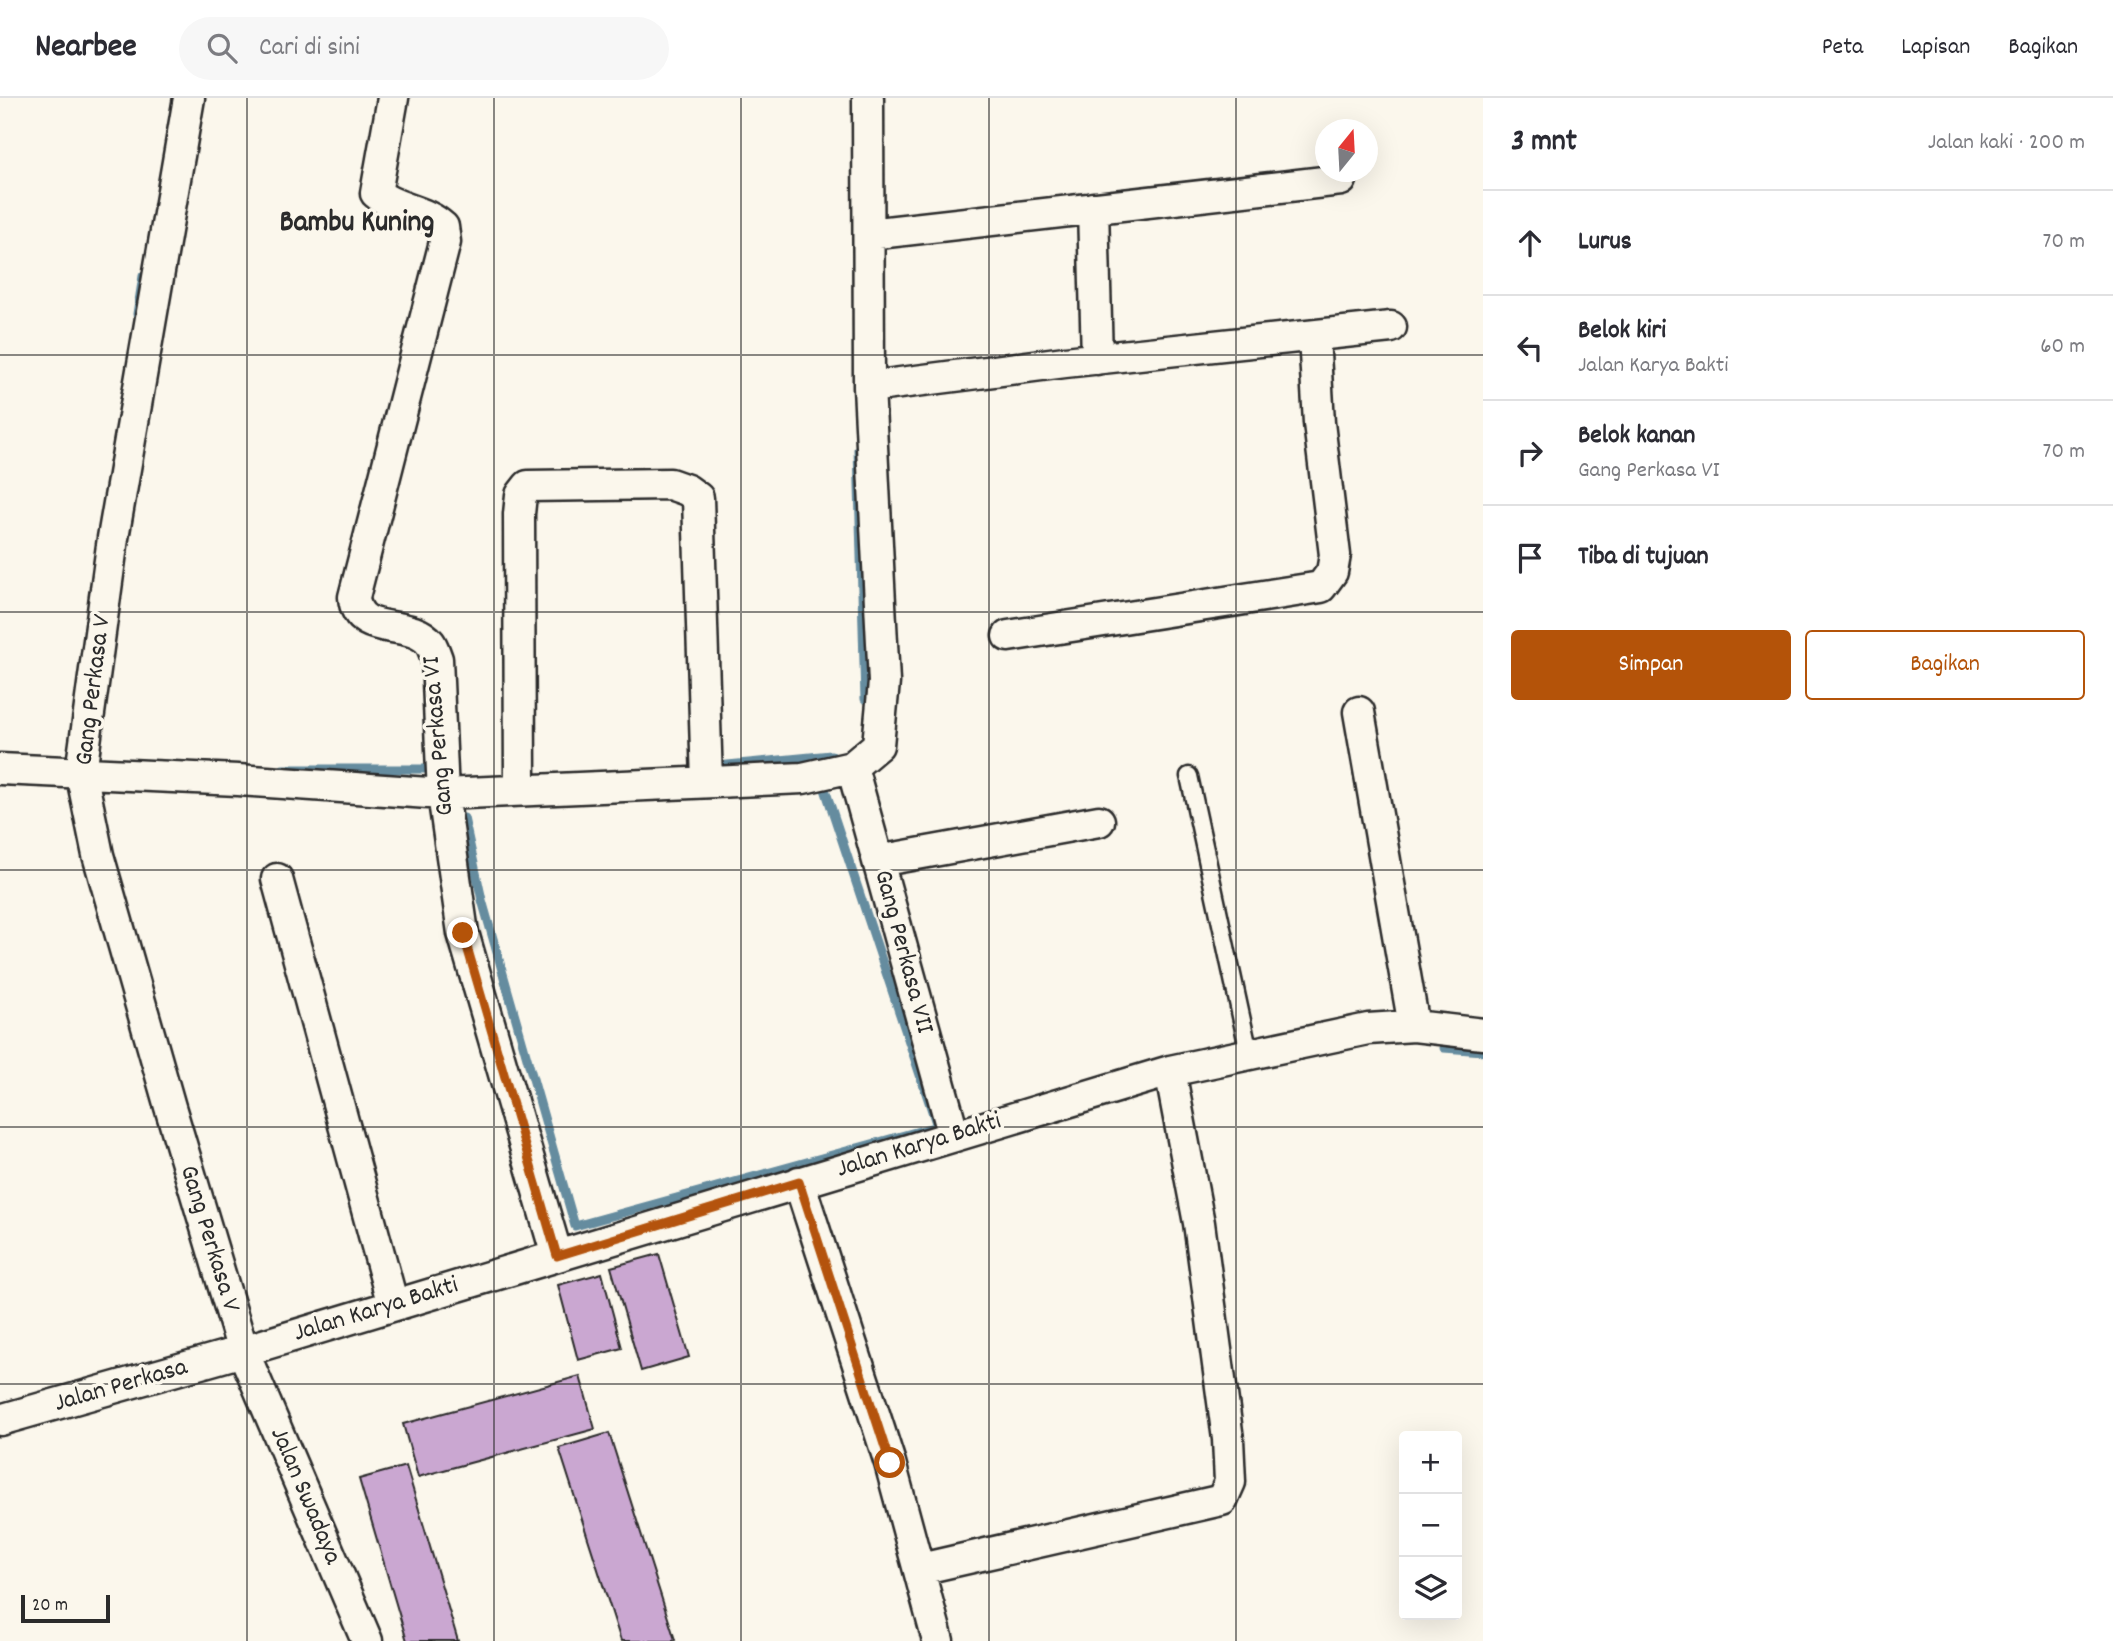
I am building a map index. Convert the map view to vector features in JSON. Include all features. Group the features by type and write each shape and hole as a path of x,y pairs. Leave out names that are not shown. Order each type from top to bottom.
{"street":[{"name":"Gang Perkasa V","path":"189,98 113,538 81,772 98,855 243,1351"},
{"name":"Gang Perkasa VI","path":"393,98 376,193 386,202 434,218 443,227 445,242 354,597 355,610 365,620 418,634 430,643 437,659 443,794 463,933 557,1256"},
{"path":"0,769 421,790 443,794 803,778 852,767 878,745 884,682 869,387 868,98"},
{"path":"869,234 1323,182"},
{"path":"1093,208 1097,359"},
{"path":"869,387 1391,327"},
{"path":"1008,636 1321,587 1332,572 1335,555 1319,423 1314,336"},
{"path":"520,790 519,514 521,495 528,486 670,484 687,490 698,498 707,782"},
{"path":"1359,712 1415,1026"},
{"name":"Gang Perkasa VII","path":"852,767 954,1136"},
{"path":"878,861 1099,821"},
{"path":"277,879 393,1305"},
{"name":"Jalan Karya Bakti","path":"243,1351 1170,1071 1368,1029 1415,1026 1483,1034"},
{"path":"920,1569 1222,1500 1230,1482 1228,1438 1199,1223 1170,1071"},
{"path":"799,1182 890,1463 938,1641"},
{"name":"Jalan Perkasa","path":"0,1420 243,1351"},
{"name":"Jalan Swadaya","path":"243,1351 367,1641"}],"lane":[{"path":"1189,776 1250,1053"}],"building":[{"path":"659,1254 689,1357 641,1371 611,1267"},
{"path":"602,1273 622,1348 578,1360 558,1285"},
{"path":"580,1376 595,1429 418,1477 403,1424"},
{"path":"609,1433 675,1640 673,1641 621,1641 559,1448"},
{"path":"406,1466 458,1641 407,1641 359,1479"}],"waterway":[{"path":"137,314 143,276"},
{"path":"858,449 865,699"},
{"path":"717,766 831,755"},
{"path":"283,769 431,769"},
{"path":"464,818 482,900 575,1226 937,1126 822,780"},
{"path":"1444,1048 1483,1051"}],"district":[{"name":"Bambu Kuning","path":"357,224"}],"route":[{"path":"463,933 557,1256 799,1182 890,1463"}]}
